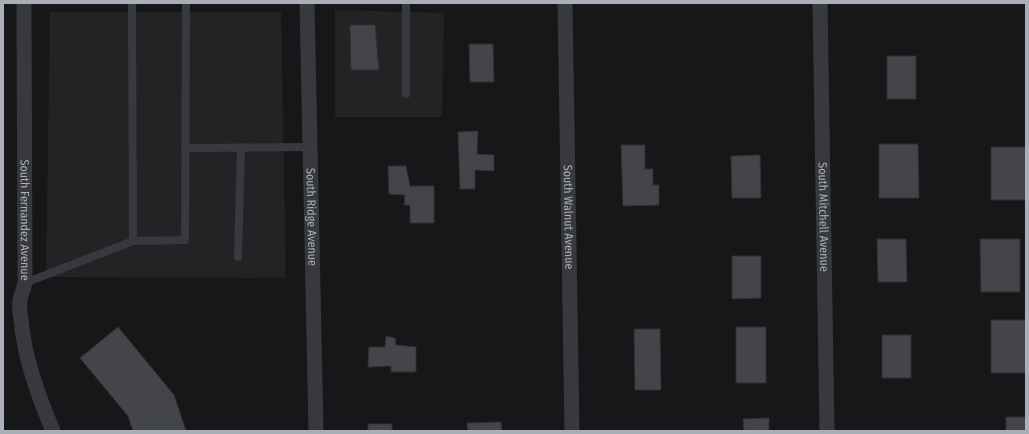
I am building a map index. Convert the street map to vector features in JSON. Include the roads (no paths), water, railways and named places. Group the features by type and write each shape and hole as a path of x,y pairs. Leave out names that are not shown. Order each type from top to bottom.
{"street":[{"name":"South Fernandez Avenue","path":"24,3 25,283 20,299 22,334 40,399 53,431"},
{"name":"South Ridge Avenue","path":"307,3 316,431"},
{"name":"South Walnut Avenue","path":"564,3 572,431"},
{"name":"South Mitchell Avenue","path":"820,3 828,431"}],"lane":[{"path":"132,3 133,241"},
{"path":"25,283 133,241 185,240 186,3"},
{"path":"406,3 406,94"},
{"path":"238,257 240,147"},
{"path":"185,148 310,147"}]}
